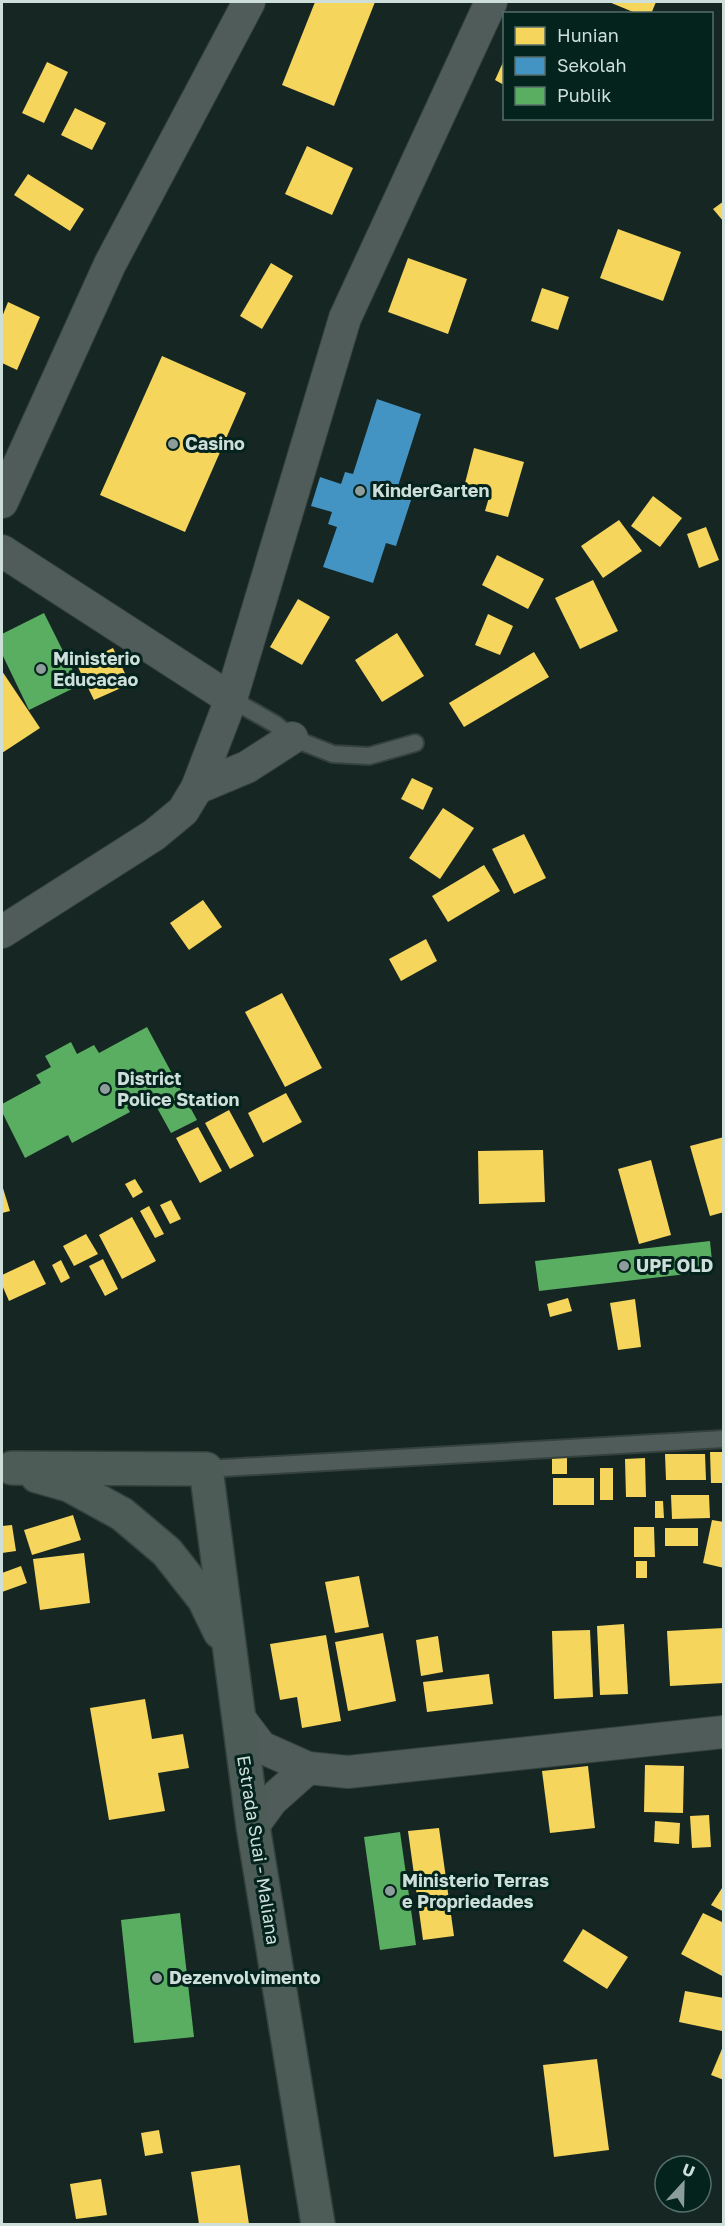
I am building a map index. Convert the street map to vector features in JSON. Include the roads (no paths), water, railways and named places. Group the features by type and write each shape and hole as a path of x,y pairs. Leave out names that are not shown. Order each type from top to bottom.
{"main road":[{"name":"Estrada Suai - Maliana","path":"7,1467 206,1469 253,1826 318,2224"},
{"name":"Estrada Suai - Maliana","path":"7,1467 69,1485 131,1521 167,1552 204,1599 230,1652"}],"street":[{"path":"2,502 110,264 249,2"},
{"path":"2,932 154,835 183,811 197,788 231,699 345,318 491,2"},
{"path":"2,551 231,699"},
{"path":"197,788 247,767 292,738"},
{"path":"239,1718 261,1747 308,1768 348,1772 723,1732"},
{"path":"253,1826 272,1800 308,1768"}],"lane":[{"path":"231,699 275,724 292,738 333,754 369,756 415,743"},
{"path":"206,1469 723,1439"}],"place":[{"name":"Casino","path":"173,444"},
{"name":"KinderGarten","path":"360,491"},
{"name":"Ministerio Educacao","path":"41,669"},
{"name":"District Police Station","path":"105,1089"},
{"name":"UPF OLD","path":"624,1266"},
{"name":"Ministerio Terras e Propriedades","path":"390,1891"},
{"name":"Dezenvolvimento","path":"157,1978"}]}
